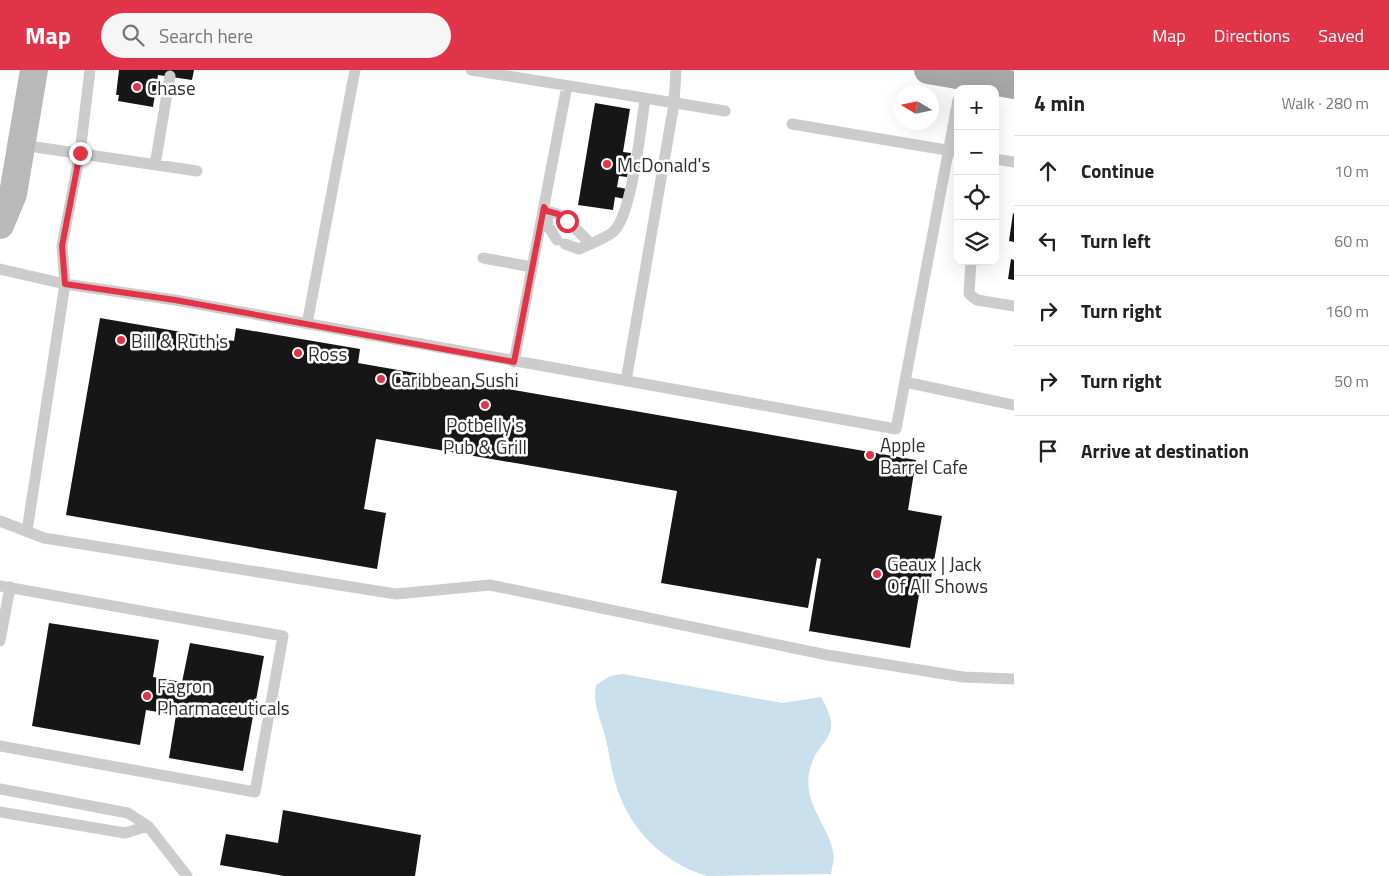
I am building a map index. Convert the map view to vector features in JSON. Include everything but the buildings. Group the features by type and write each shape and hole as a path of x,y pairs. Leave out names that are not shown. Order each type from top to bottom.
{"main road":[{"path":"0,225 13,194 34,70"},
{"path":"928,70 955,85"},
{"path":"999,86 1014,85"}],"lane":[{"path":"27,531 65,284 62,246 80,153 90,70"},
{"path":"307,324 355,70"},
{"path":"471,70 725,111"},
{"path":"626,381 674,104 676,70"},
{"path":"155,165 170,76"},
{"path":"514,362 545,209 567,86"},
{"path":"545,209 548,226 561,242 579,249 614,231 625,214 645,99"},
{"path":"792,124 953,151"},
{"path":"0,270 65,284 175,300 896,429 953,151 955,130"},
{"path":"22,145 197,171"},
{"path":"999,160 1014,162"},
{"path":"545,209 558,214 591,244"},
{"path":"483,258 532,267"},
{"path":"972,265 969,294 977,300 1014,306"},
{"path":"905,382 1014,405"},
{"path":"0,521 44,538 396,594 490,585 827,655 963,677 1014,679"},
{"path":"0,641 5,587 283,636 255,792 0,746"},
{"path":"0,789 128,813 148,826 187,876"},
{"path":"0,812 125,834 148,826"}],"water":[{"path":"623,674 782,703 821,697 831,723 830,731 812,762 808,785 813,805 833,851 834,860 831,874 707,876 676,862 650,842 639,830 622,801 614,780 606,740 596,706 596,685 610,676"}],"place":[{"name":"Chase","path":"137,87"},
{"name":"McDonald's","path":"607,164"},
{"name":"Bill & Ruth's","path":"121,340"},
{"name":"Ross","path":"298,353"},
{"name":"Caribbean Sushi","path":"381,379"},
{"name":"Potbelly's Pub & Grill","path":"485,405"},
{"name":"Apple Barrel Cafe","path":"870,455"},
{"name":"Geaux | Jack Of All Shows","path":"877,574"},
{"name":"Fagron Pharmaceuticals","path":"147,696"}],"route":[{"path":"80,153 62,246 65,284 110,289 175,300 514,362 544,207 547,211 558,214 567,221"}]}
